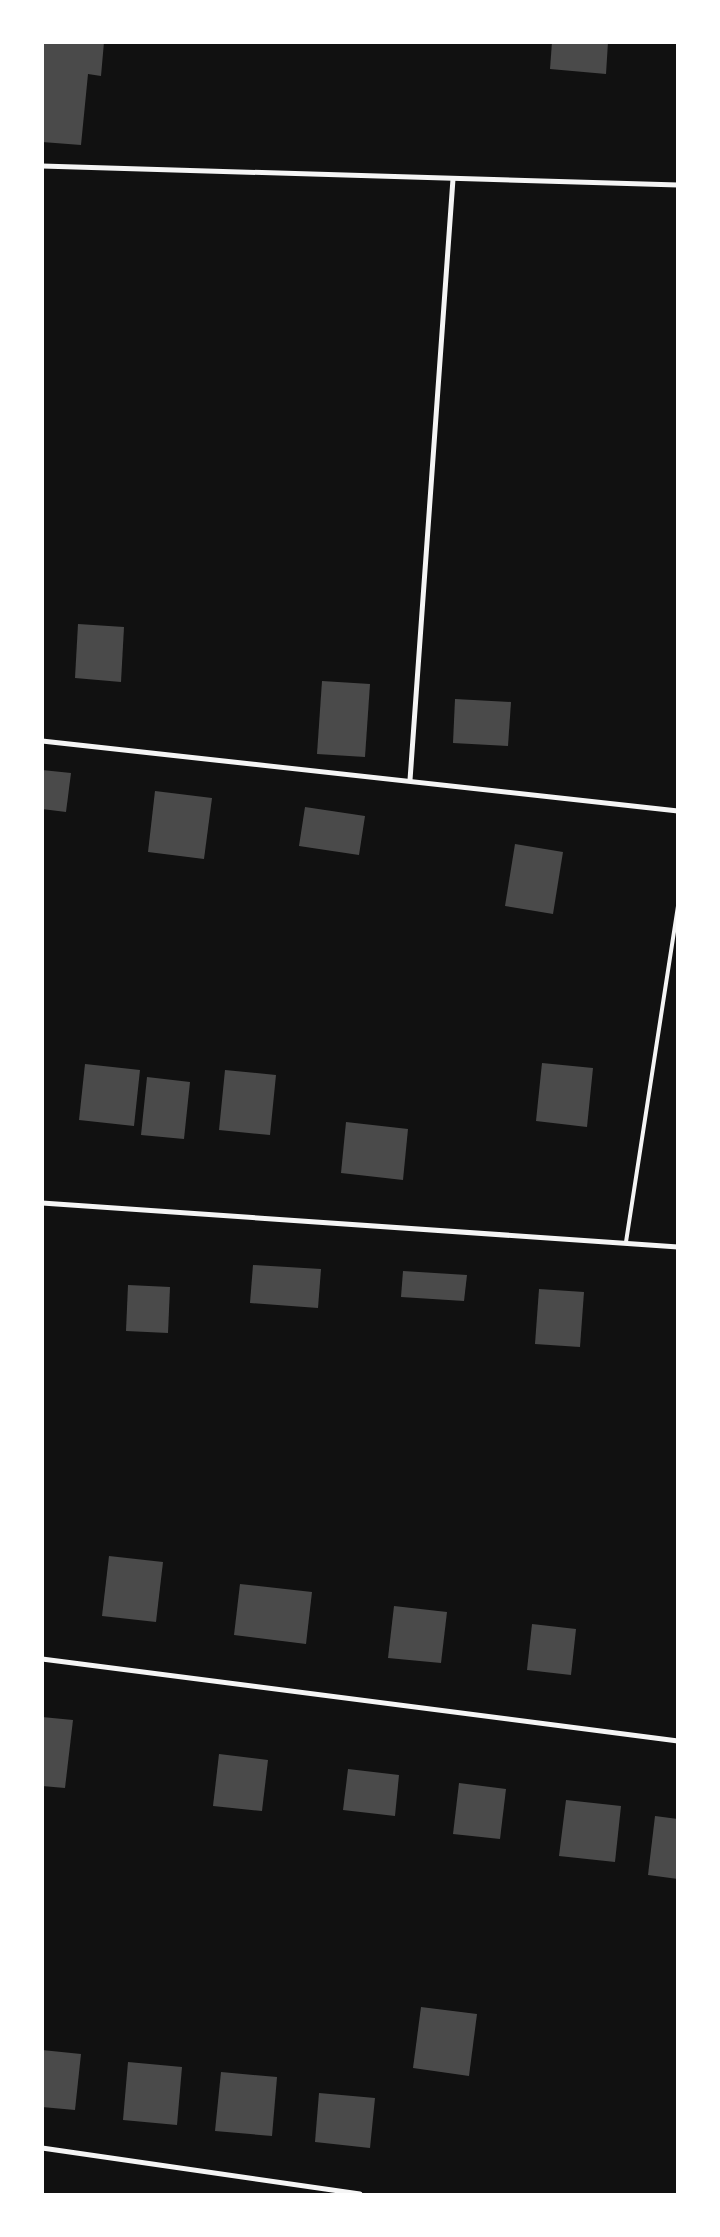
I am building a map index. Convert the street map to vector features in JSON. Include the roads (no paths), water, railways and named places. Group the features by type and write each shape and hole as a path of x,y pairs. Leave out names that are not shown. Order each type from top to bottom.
{"street":[{"path":"42,166 678,185"},
{"path":"410,780 453,179"},
{"path":"42,740 678,811"},
{"path":"42,1203 678,1247"},
{"path":"42,1659 678,1741"},
{"path":"42,2148 360,2194"}],"lane":[{"path":"626,1242 678,906"}]}
